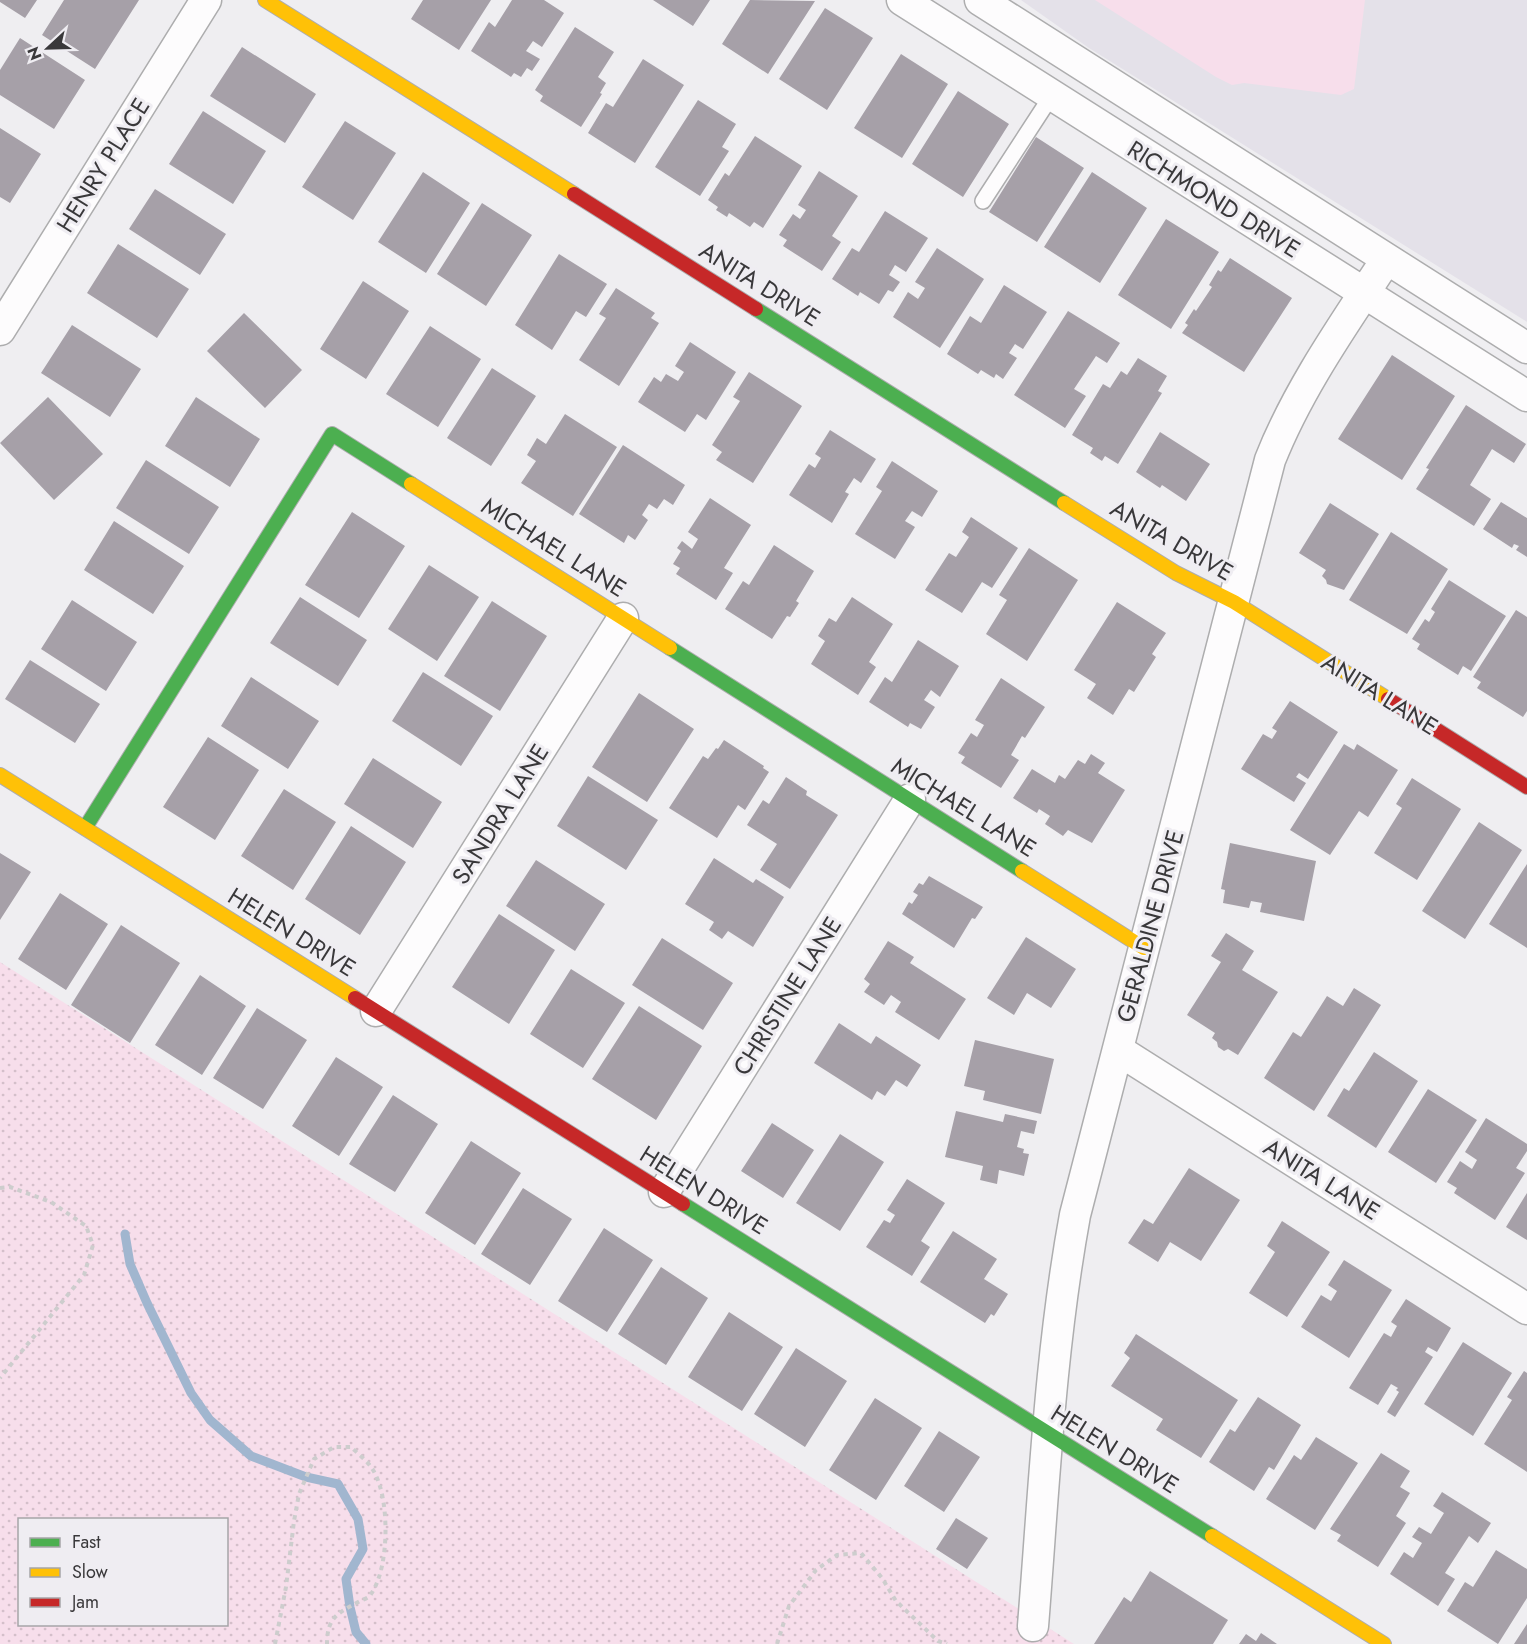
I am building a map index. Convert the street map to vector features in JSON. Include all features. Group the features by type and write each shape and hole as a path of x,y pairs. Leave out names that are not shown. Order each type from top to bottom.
{"street":[{"name":"HENRY PLACE","path":"0,330 206,0"},
{"name":"ANITA DRIVE","path":"264,0 1166,566 1234,602"},
{"name":"RICHMOND DRIVE","path":"902,0 1527,396"},
{"name":"RICHMOND DRIVE","path":"980,0 1527,348"},
{"name":"GERALDINE DRIVE","path":"1034,1626 1053,1356 1062,1284 1075,1215 1270,460 1282,429 1299,398 1386,260"},
{"name":"MICHAEL LANE","path":"86,828 332,434 1144,948"},
{"name":"ANITA LANE","path":"1234,602 1527,786"},
{"name":"SANDRA LANE","path":"376,1011 623,618"},
{"name":"HELEN DRIVE","path":"0,775 1384,1644"},
{"name":"CHRISTINE LANE","path":"664,1192 910,799"},
{"name":"ANITA LANE","path":"1118,1050 1527,1309"}],"lane":[{"path":"983,201 1052,95"}],"path":[{"path":"0,1188 10,1187 51,1202 86,1226 93,1245 84,1275 0,1378"},
{"path":"275,1644 286,1587 299,1494 314,1459 334,1447 351,1447 373,1470 382,1496 386,1548 381,1574 370,1596 336,1615 327,1629 327,1644"},
{"path":"777,1644 789,1606 816,1570 837,1555 861,1553 882,1578 896,1601 938,1641 947,1644"}],"shaded area":[{"path":"1021,0 1527,0 1527,322 1089,48"},
{"path":"1095,0 1365,0 1354,89 1341,95 1244,83 1232,85"},
{"path":"0,962 1074,1644 0,1644"}],"building":[{"path":"0,0 37,0 25,18"},
{"path":"64,0 139,0 95,69 42,35"},
{"path":"423,0 491,0 459,50 411,19"},
{"path":"512,0 544,0 564,13 542,47 533,41 526,51 540,59 532,71 527,68 521,77 514,73 511,77 471,51 489,22 495,27"},
{"path":"653,0 710,0 693,26"},
{"path":"750,0 815,1 768,74 722,44"},
{"path":"825,8 873,38 827,110 779,79"},
{"path":"575,27 614,52 598,77 606,83 600,93 602,94 581,127 540,101 543,96 535,90"},
{"path":"20,38 85,80 54,129 0,95 0,70"},
{"path":"242,47 316,94 285,143 210,96"},
{"path":"901,54 948,84 902,158 854,128"},
{"path":"643,59 684,85 635,163 588,133 606,103 613,107"},
{"path":"958,91 1009,124 963,197 912,164"},
{"path":"698,100 736,124 722,147 729,151 700,196 655,167"},
{"path":"203,111 266,151 233,204 169,164"},
{"path":"345,121 396,153 353,220 302,187"},
{"path":"0,128 41,154 10,203 0,197"},
{"path":"755,136 802,166 763,228 754,222 750,227 729,213 727,217 716,210 718,207 708,200 725,173 729,176"},
{"path":"1036,137 1084,168 1037,242 989,212"},
{"path":"819,171 858,196 832,236 841,242 822,271 783,246 787,240 779,235 793,214 800,219 806,210 798,205"},
{"path":"423,172 470,203 426,273 378,242"},
{"path":"1092,172 1147,208 1100,283 1044,247"},
{"path":"155,189 226,234 200,275 129,229"},
{"path":"482,203 532,235 486,306 437,274"},
{"path":"885,211 928,238 906,272 895,265 889,275 900,282 893,292 888,290 879,304 860,292 858,296 832,279 852,248 859,252"},
{"path":"1166,219 1219,252 1171,329 1118,295"},
{"path":"118,244 189,289 157,338 87,293"},
{"path":"937,248 984,279 940,348 893,317 908,292 918,299 925,288 915,282"},
{"path":"559,254 607,284 586,317 576,311 552,350 515,325"},
{"path":"1230,258 1292,298 1244,372 1182,333 1194,309 1196,311 1212,287 1209,285 1218,270 1221,272"},
{"path":"363,281 409,311 366,379 320,349"},
{"path":"1004,285 1047,312 1023,349 1015,344 1009,353 1017,358 1003,379 996,374 994,378 981,370 978,374 947,354 970,316 981,323"},
{"path":"616,288 655,313 651,318 659,323 619,386 579,360 606,318 599,314"},
{"path":"1068,311 1120,343 1107,363 1096,356 1074,389 1086,396 1065,428 1014,395"},
{"path":"244,313 302,370 265,408 207,351"},
{"path":"72,325 141,369 110,417 41,373"},
{"path":"430,326 481,359 438,427 386,394"},
{"path":"690,342 736,372 706,420 697,414 685,432 638,402 654,377 661,382 666,374 678,381 684,372 675,366"},
{"path":"1392,355 1455,396 1402,480 1338,439"},
{"path":"1138,358 1167,376 1158,391 1162,393 1118,464 1105,456 1102,461 1090,453 1093,448 1072,435 1103,384 1110,388 1121,371 1127,375"},
{"path":"492,368 536,396 491,466 447,438"},
{"path":"749,372 802,406 753,483 716,460 722,452 712,445 740,401 733,397"},
{"path":"48,397 103,454 54,500 0,443"},
{"path":"196,397 260,439 230,487 165,446"},
{"path":"1466,405 1526,444 1514,463 1492,449 1470,485 1491,499 1474,526 1416,489 1429,469 1426,468"},
{"path":"565,414 617,447 573,516 521,483 536,461 527,455 537,438 546,444"},
{"path":"830,430 876,459 861,483 854,478 845,492 849,494 832,523 789,495 809,464 815,468 821,458 815,454"},
{"path":"1160,432 1210,464 1186,501 1136,472"},
{"path":"623,445 685,485 673,505 664,499 657,509 649,504 642,515 648,520 635,540 628,535 624,543 579,514"},
{"path":"146,460 219,507 189,554 116,508"},
{"path":"892,461 938,491 922,517 912,511 905,521 915,527 895,559 855,534 882,491 876,487"},
{"path":"710,498 751,525 724,568 733,573 716,600 676,574 680,568 673,564 681,551 677,548 682,541 692,549 698,539 688,532"},
{"path":"1501,502 1527,518 1527,557 1516,550 1519,546 1514,544 1512,548 1483,529"},
{"path":"1330,503 1379,534 1344,590 1327,584 1322,576 1326,570 1299,553"},
{"path":"352,512 405,546 359,618 305,585"},
{"path":"971,517 1018,548 992,588 982,582 962,613 925,590 949,553 956,557 969,537 962,532"},
{"path":"114,521 184,566 153,614 84,570"},
{"path":"1391,532 1448,569 1407,634 1349,600"},
{"path":"774,545 814,571 796,601 799,603 790,617 787,616 772,639 725,609 743,581 749,585"},
{"path":"1029,548 1078,580 1027,661 986,634 1007,600 999,595"},
{"path":"429,565 479,597 437,661 388,629"},
{"path":"1449,580 1506,616 1471,671 1463,666 1458,675 1417,649 1420,644 1412,639 1425,619 1429,622 1435,612 1431,609"},
{"path":"300,597 367,640 338,686 270,643"},
{"path":"852,597 893,624 869,662 876,667 858,695 811,664 825,641 818,636 829,618 836,622"},
{"path":"72,600 137,642 106,691 41,649"},
{"path":"492,601 547,636 500,711 444,676"},
{"path":"1117,602 1166,633 1152,654 1156,657 1134,692 1129,689 1113,715 1087,698 1096,684 1074,670"},
{"path":"1516,610 1527,617 1527,711 1523,717 1477,688 1481,682 1473,677"},
{"path":"918,640 959,666 940,697 931,690 924,700 935,707 921,729 910,723 908,727 869,702 885,677 892,682"},
{"path":"30,660 100,704 75,743 5,699"},
{"path":"423,672 493,716 461,766 392,721"},
{"path":"251,677 319,721 288,769 221,726"},
{"path":"1001,678 1045,707 1025,738 1022,736 1011,755 1019,760 1001,788 961,763 965,757 958,753 971,733 977,737 984,725 975,720"},
{"path":"639,693 694,729 647,802 592,767"},
{"path":"1290,701 1338,732 1308,779 1299,773 1296,777 1306,783 1294,802 1241,769 1263,734 1272,739 1277,731 1272,728"},
{"path":"208,737 259,770 215,840 163,807"},
{"path":"724,740 764,766 763,768 769,772 745,810 738,805 717,838 669,808 703,756 708,759"},
{"path":"1344,744 1354,750 1357,744 1398,770 1368,817 1359,811 1330,855 1290,830"},
{"path":"1091,754 1105,763 1098,773 1125,790 1092,843 1068,830 1063,836 1045,824 1050,816 1039,809 1037,813 1013,798 1032,769 1055,783 1059,775 1065,779 1078,760 1085,764"},
{"path":"373,758 442,802 413,848 344,804"},
{"path":"588,776 658,820 626,870 557,826"},
{"path":"786,777 807,791 806,795 838,815 790,889 760,870 777,844 747,825 763,800 769,804"},
{"path":"1412,778 1461,809 1417,880 1374,853 1402,808 1396,804"},
{"path":"284,789 336,822 293,890 241,856"},
{"path":"1479,822 1522,850 1465,939 1422,911"},
{"path":"351,826 406,862 360,935 305,899"},
{"path":"1230,843 1316,861 1304,921 1260,912 1262,903 1251,901 1249,908 1223,903 1225,890 1221,889"},
{"path":"0,853 31,872 0,920"},
{"path":"714,858 753,883 756,879 784,897 753,947 728,931 722,939 709,930 714,922 685,904"},
{"path":"536,860 605,904 575,951 506,906"},
{"path":"1527,864 1527,948 1489,924"},
{"path":"929,876 983,907 975,919 972,918 954,948 902,914 909,902 912,904 918,895 913,892 919,883 923,885"},
{"path":"60,893 108,924 66,990 18,959"},
{"path":"499,914 555,950 509,1024 452,987"},
{"path":"121,925 180,963 130,1043 71,1005"},
{"path":"1226,933 1254,951 1242,970 1278,992 1238,1055 1228,1049 1224,1051 1218,1047 1217,1042 1212,1038 1215,1033 1187,1015 1221,962 1211,956"},
{"path":"1026,937 1076,969 1051,1008 1027,993 1014,1015 987,998"},
{"path":"662,938 733,983 703,1030 632,985"},
{"path":"888,941 914,957 910,963 966,999 939,1040 895,1012 901,1002 891,995 884,1005 864,992 870,984 864,979"},
{"path":"571,969 625,1003 583,1068 530,1034"},
{"path":"200,975 246,1006 202,1075 155,1045"},
{"path":"1354,988 1381,1005 1314,1111 1264,1078 1293,1032 1301,1037 1327,996 1343,1006"},
{"path":"639,1006 702,1046 656,1120 592,1079"},
{"path":"257,1008 307,1040 263,1109 213,1078"},
{"path":"839,1023 871,1044 876,1036 921,1065 907,1087 896,1080 885,1096 877,1091 872,1100 814,1063"},
{"path":"975,1040 1054,1059 1041,1114 983,1100 985,1091 964,1086"},
{"path":"1374,1052 1418,1081 1376,1148 1327,1116 1344,1088 1349,1091"},
{"path":"336,1057 383,1087 339,1156 292,1126"},
{"path":"1428,1089 1477,1120 1436,1183 1388,1152"},
{"path":"393,1095 438,1124 395,1192 349,1164"},
{"path":"956,1111 1003,1122 1005,1114 1037,1121 1034,1134 1021,1131 1017,1147 1024,1149 1023,1153 1029,1154 1024,1176 999,1170 997,1184 980,1180 983,1166 945,1157"},
{"path":"1486,1118 1527,1144 1527,1151 1516,1168 1525,1173 1495,1220 1454,1193 1457,1188 1447,1182 1460,1161 1472,1169 1477,1160 1465,1152"},
{"path":"772,1123 814,1150 783,1198 741,1171"},
{"path":"840,1134 884,1162 840,1231 796,1203"},
{"path":"471,1141 521,1173 475,1245 425,1213"},
{"path":"1189,1168 1240,1200 1201,1261 1170,1242 1158,1262 1128,1243 1144,1219 1153,1224"},
{"path":"907,1179 945,1203 921,1241 930,1247 912,1276 866,1247 884,1220 890,1223 895,1215 887,1210"},
{"path":"523,1188 572,1219 530,1285 481,1254"},
{"path":"1527,1193 1527,1240 1506,1227"},
{"path":"1282,1221 1330,1252 1287,1317 1249,1293 1275,1252 1267,1246"},
{"path":"604,1228 653,1260 607,1332 558,1301"},
{"path":"953,1231 997,1259 984,1279 1008,1294 994,1316 991,1314 985,1323 920,1282"},
{"path":"1344,1260 1392,1290 1349,1358 1301,1327 1321,1295 1331,1301 1337,1291 1328,1285"},
{"path":"661,1267 708,1298 666,1365 618,1334"},
{"path":"1406,1299 1451,1328 1437,1352 1428,1347 1425,1352 1433,1357 1395,1417 1387,1412 1399,1392 1396,1390 1398,1388 1391,1384 1378,1405 1349,1388 1384,1333 1391,1337 1397,1326 1391,1322"},
{"path":"729,1312 783,1347 742,1411 688,1377"},
{"path":"1136,1334 1238,1400 1201,1458 1156,1430 1163,1419 1111,1386 1130,1358 1124,1353"},
{"path":"1463,1342 1512,1373 1473,1436 1424,1404"},
{"path":"796,1348 847,1381 805,1447 754,1414"},
{"path":"1524,1371 1527,1373 1527,1472 1484,1444 1512,1400 1507,1397"},
{"path":"1258,1397 1301,1425 1274,1470 1269,1467 1254,1491 1209,1462 1230,1429 1235,1432"},
{"path":"875,1398 922,1428 876,1500 829,1470"},
{"path":"939,1431 980,1457 944,1512 904,1486"},
{"path":"1316,1437 1358,1463 1315,1530 1266,1499 1294,1455 1301,1460"},
{"path":"1381,1453 1410,1471 1400,1487 1410,1493 1396,1516 1406,1523 1378,1567 1337,1541 1341,1535 1330,1529"},
{"path":"1442,1492 1491,1523 1478,1543 1469,1536 1445,1573 1455,1579 1438,1606 1390,1574 1404,1552 1413,1558 1422,1543 1412,1537 1419,1527 1431,1534 1444,1513 1433,1506"},
{"path":"956,1518 988,1538 967,1569 936,1549"},
{"path":"1496,1550 1527,1569 1527,1598 1498,1644 1447,1611 1465,1582 1473,1587"},
{"path":"1150,1571 1228,1620 1213,1644 1094,1644 1124,1597 1131,1602"},
{"path":"1527,1624 1527,1644 1514,1644"},
{"path":"1261,1633 1277,1644 1239,1644 1246,1634 1256,1641"}],"waterway":[{"path":"125,1234 130,1264 147,1303 191,1393 210,1420 251,1456 306,1477 338,1484 358,1519 363,1549 346,1579 356,1632 366,1644"}],"traffic: fast":[{"path":"756,309 1064,503"},
{"path":"85,828 332,434 411,484"},
{"path":"670,648 1022,871"},
{"path":"683,1204 1212,1536"}],"traffic: slow":[{"path":"265,0 574,194"},
{"path":"411,484 670,648"},
{"path":"1064,503 1176,573 1234,602 1388,699"},
{"path":"0,775 355,998"},
{"path":"1022,871 1144,948"},
{"path":"1212,1536 1384,1644"}],"traffic: jam":[{"path":"574,194 756,309"},
{"path":"1388,699 1527,787"},
{"path":"355,998 683,1204"}]}
